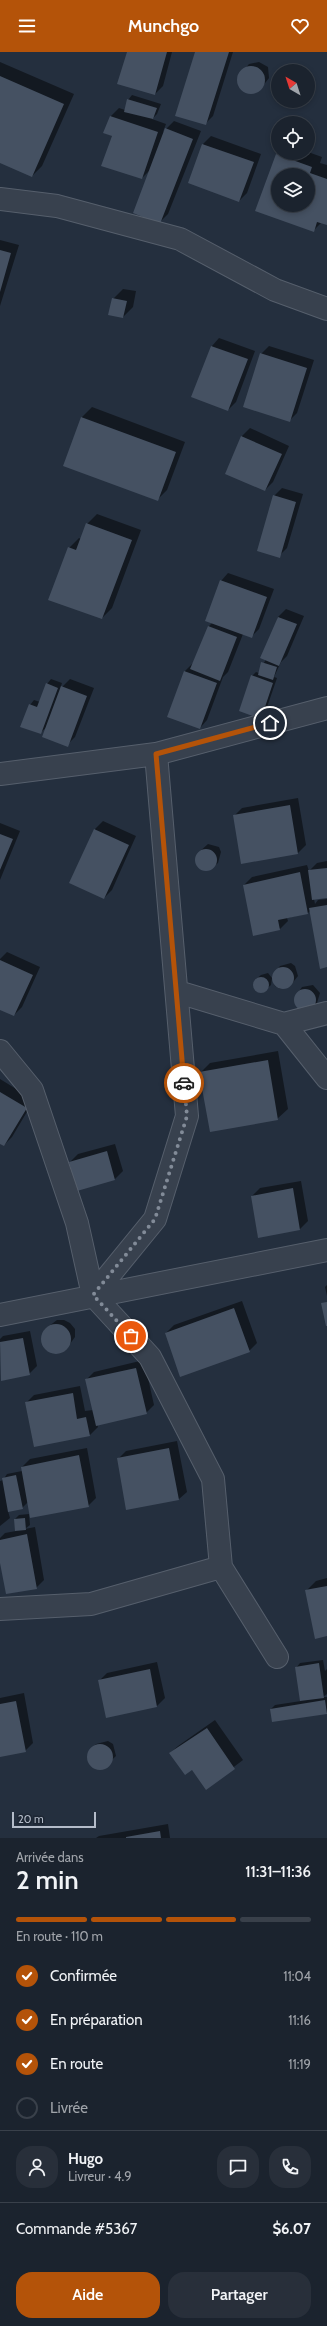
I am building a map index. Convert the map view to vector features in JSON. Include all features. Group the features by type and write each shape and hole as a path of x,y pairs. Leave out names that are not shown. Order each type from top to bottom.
{"street":[{"path":"0,199 57,206 180,239 275,290 327,309"},
{"path":"0,774 156,754 327,708"},
{"path":"93,1295 155,1219 187,1116 178,992 156,754"},
{"path":"178,992 284,1024 327,1014"},
{"path":"284,1024 327,1078"},
{"path":"0,1051 32,1090 77,1223 93,1295 150,1357 213,1479 222,1567 276,1657"},
{"path":"0,1315 93,1295 327,1250"},
{"path":"0,1609 91,1604 222,1567"}],"building":[{"path":"127,52 167,52 155,95 117,84"},
{"path":"195,52 229,52 206,125 175,116"},
{"path":"251,66 261,70 265,80 261,90 251,94 241,90 237,80 241,70"},
{"path":"0,76 64,104 32,177 0,163"},
{"path":"127,99 157,108 153,119 124,112"},
{"path":"110,116 158,132 142,179 101,166 112,136 103,133"},
{"path":"165,128 193,139 160,224 133,213"},
{"path":"202,144 254,162 239,202 188,183"},
{"path":"274,160 293,160 312,167 271,168 271,212 315,212 315,175 327,179 327,225 317,222 314,232 255,211"},
{"path":"0,250 11,253 0,292"},
{"path":"112,298 127,301 123,318 108,315"},
{"path":"211,346 248,359 228,411 191,397"},
{"path":"260,353 307,368 290,422 243,407"},
{"path":"81,417 176,452 158,501 63,466"},
{"path":"241,436 282,454 265,491 225,474"},
{"path":"273,495 296,502 280,558 257,551"},
{"path":"86,523 132,540 102,619 48,600 68,547 76,550"},
{"path":"220,580 267,597 252,638 205,621"},
{"path":"278,617 297,624 279,666 260,658"},
{"path":"208,626 237,637 220,681 190,669"},
{"path":"261,662 277,667 273,680 258,675"},
{"path":"184,671 217,683 200,729 167,717"},
{"path":"251,675 273,683 261,719 239,711"},
{"path":"46,683 58,688 41,734 20,727 29,704 37,707"},
{"path":"61,686 87,696 68,747 42,737"},
{"path":"290,805 298,854 241,864 233,815"},
{"path":"94,829 129,845 104,899 69,883"},
{"path":"0,834 13,839 0,870"},
{"path":"202,849 210,849 217,856 217,864 210,871 202,871 195,864 195,856"},
{"path":"327,868 327,898 312,900 308,870"},
{"path":"300,872 308,914 278,920 280,930 253,936 243,885"},
{"path":"327,905 327,967 320,969 309,908"},
{"path":"0,960 33,975 14,1016 0,1010"},
{"path":"279,967 287,967 294,974 294,982 287,989 279,989 272,982 272,974"},
{"path":"261,977 267,979 269,985 267,991 261,993 255,991 253,985 255,979"},
{"path":"305,989 313,992 316,1000 313,1008 305,1011 297,1008 294,1000 297,992"},
{"path":"268,1060 278,1120 210,1132 199,1072"},
{"path":"0,1092 27,1108 4,1146 0,1144"},
{"path":"107,1151 115,1180 77,1191 69,1162"},
{"path":"293,1188 300,1230 258,1238 251,1196"},
{"path":"327,1302 327,1326 326,1326 321,1303"},
{"path":"234,1308 250,1352 180,1377 165,1333"},
{"path":"56,1324 67,1328 71,1339 67,1350 56,1354 45,1350 41,1339 45,1328"},
{"path":"23,1338 30,1375 1,1381 0,1342"},
{"path":"136,1368 147,1414 96,1426 85,1379"},
{"path":"73,1393 77,1419 86,1417 90,1436 34,1447 25,1402"},
{"path":"169,1448 179,1500 126,1510 117,1458"},
{"path":"79,1455 89,1507 30,1518 21,1467"},
{"path":"16,1475 23,1509 8,1512 2,1478"},
{"path":"25,1518 26,1530 15,1531 14,1519"},
{"path":"27,1534 37,1589 6,1594 0,1563 0,1540"},
{"path":"327,1586 327,1636 315,1639 305,1590"},
{"path":"319,1663 324,1698 300,1701 295,1667"},
{"path":"150,1669 157,1707 106,1718 98,1680"},
{"path":"325,1700 327,1714 272,1722 270,1709"},
{"path":"16,1701 26,1752 0,1757 0,1704"},
{"path":"207,1728 235,1769 206,1790 192,1770 185,1775 169,1753"},
{"path":"100,1744 109,1748 113,1757 109,1766 100,1770 91,1766 87,1757 91,1748"},
{"path":"160,1831 161,1838 126,1838 126,1837"}],"way so far":[{"path":"131,1336 93,1295 155,1219 187,1116 184,1083"}],"route":[{"path":"184,1083 178,992 156,754 270,723"}]}
